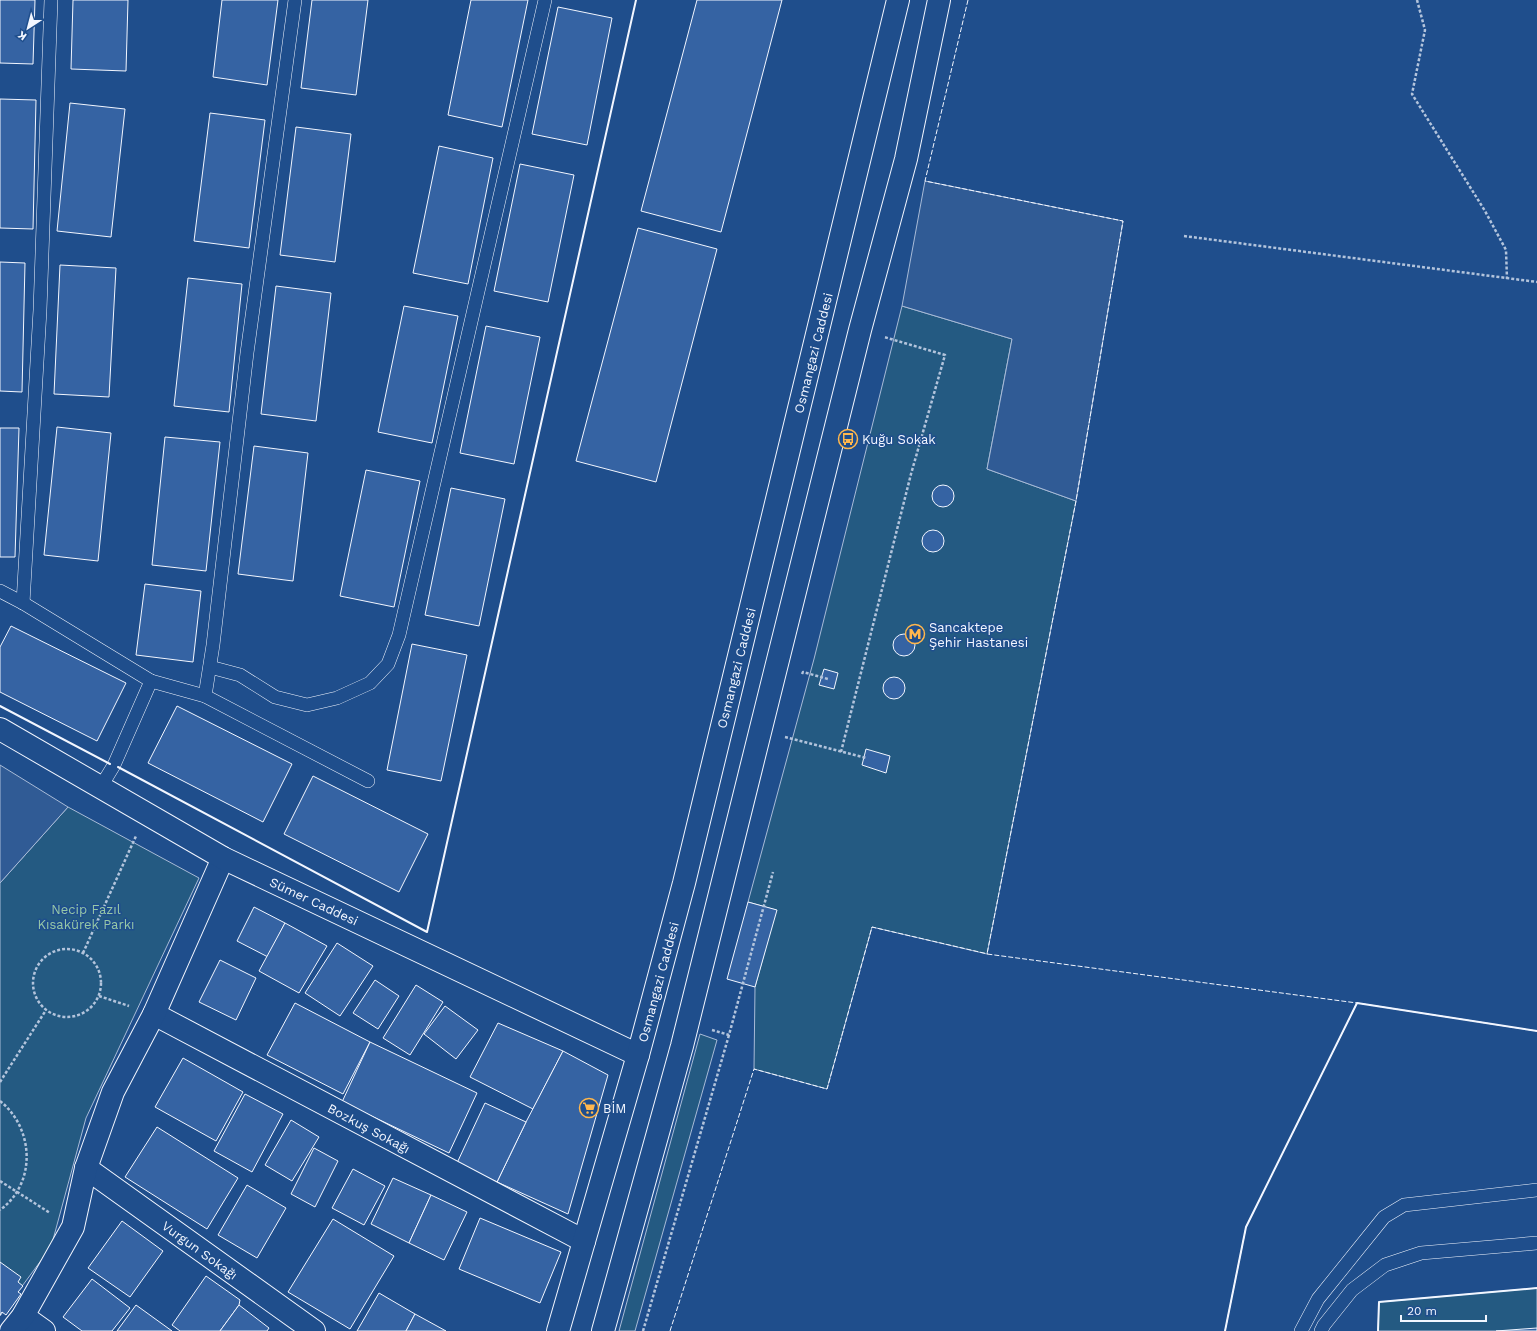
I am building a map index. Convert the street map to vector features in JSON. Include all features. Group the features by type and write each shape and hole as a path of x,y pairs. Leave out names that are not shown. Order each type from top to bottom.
{"main road":[{"name":"Osmangazi Caddesi","path":"558,1331 638,1055 686,875 898,0"},
{"path":"603,1331 688,1023 860,330 906,159 939,0"},
{"name":"Sümer Caddesi","path":"0,729 223,858 638,1055"},
{"path":"44,1331 17,1323 73,1227 86,1168 113,1092 154,1014 223,858"},
{"name":"Bozkuş Sokağı","path":"154,1014 584,1241"},
{"name":"Vurgun Sokağı","path":"86,1168 314,1331"}],"lane":[{"path":"23,602 40,310 51,0"},
{"path":"205,696 210,667 247,353 296,0"},
{"path":"210,667 240,675 275,697 307,705 337,698 370,683 388,664 400,628 545,0"},
{"path":"0,591 23,602 151,681 205,696 368,781"},
{"path":"100,788 114,765 151,681"},
{"path":"1301,1331 1318,1299 1384,1217 1404,1205 1537,1190"},
{"path":"1321,1331 1324,1325 1352,1290 1385,1265 1421,1253 1537,1243"}],"path":[{"path":"1416,0 1425,30 1412,94 1485,211 1506,250 1507,280"},
{"path":"1184,236 1507,280 1537,282"},
{"path":"841,752 910,474 945,355 860,330"},
{"path":"760,730 866,758"},
{"path":"83,953 146,814"},
{"path":"643,1331 729,1034 773,872"},
{"path":"61,949 72,949 83,953 91,958 100,976 101,986 99,996 89,1008 76,1016 65,1017 55,1015 46,1010 38,1002 33,992 32,980 35,969 46,956 61,949"},
{"path":"99,996 154,1014"},
{"path":"0,1082 46,1010"},
{"path":"688,1023 729,1034"},
{"path":"0,1101 10,1108 22,1127 28,1149 26,1171 18,1192 0,1210"},
{"path":"0,1181 73,1227"}],"green space":[{"path":"902,306 1012,339 987,469 1076,501 987,954 872,927 827,1089 754,1069 755,987 776,910 748,902 814,659"},
{"name":"Necip Fazıl Kısakürek Parkı","path":"68,807 199,878 86,1118 51,1247 0,1316 0,883"},
{"path":"700,1034 717,1040 635,1331 619,1331"},
{"path":"1537,1288 1537,1331 1378,1331 1379,1302"}],"shaded area":[{"path":"925,181 1123,221 1076,501 987,469 1012,339 902,306"},
{"path":"0,765 68,807 0,883"}],"building":[{"path":"0,0 35,0 33,64 0,63"},
{"path":"73,0 128,0 126,71 71,69"},
{"path":"222,0 278,0 267,85 213,77"},
{"path":"312,0 368,0 356,95 301,88"},
{"path":"471,0 528,0 502,127 448,115"},
{"path":"697,0 782,0 721,232 641,211"},
{"path":"558,7 612,18 587,145 532,134"},
{"path":"0,99 36,100 33,229 0,228"},
{"path":"70,103 125,109 111,237 57,231"},
{"path":"210,113 265,120 249,248 194,241"},
{"path":"296,127 351,134 335,262 280,255"},
{"path":"439,146 493,158 468,284 413,273"},
{"path":"520,164 574,175 548,302 494,291"},
{"path":"638,228 717,249 656,482 576,461"},
{"path":"0,262 25,263 22,392 0,391"},
{"path":"60,265 116,268 109,397 54,394"},
{"path":"188,278 242,284 229,412 174,406"},
{"path":"276,286 331,293 316,421 261,414"},
{"path":"404,306 458,316 432,443 378,432"},
{"path":"486,326 540,337 514,464 460,453"},
{"path":"57,427 111,433 98,561 44,555"},
{"path":"0,428 19,428 15,557 0,557"},
{"path":"165,437 220,442 206,571 152,565"},
{"path":"254,446 308,453 293,581 238,574"},
{"path":"366,470 420,481 394,607 340,596"},
{"path":"943,485 951,488 954,496 951,504 943,507 935,504 932,496 935,488"},
{"path":"451,488 505,499 479,626 425,615"},
{"path":"933,530 941,533 944,541 941,549 933,552 925,549 922,541 925,533"},
{"path":"145,584 201,591 193,662 136,655"},
{"path":"11,626 126,683 97,741 0,692 0,647"},
{"path":"904,634 912,637 915,645 912,653 904,656 896,653 893,645 896,637"},
{"path":"412,644 467,655 441,781 387,770"},
{"path":"824,669 838,673 834,689 819,685"},
{"path":"894,677 902,680 905,688 902,696 894,699 886,696 883,688 886,680"},
{"path":"177,706 292,764 263,822 148,763"},
{"path":"866,749 890,756 886,773 862,765"},
{"path":"313,776 428,834 399,892 284,834"},
{"path":"748,902 777,910 755,987 727,979"},
{"path":"254,907 285,923 268,957 237,941"},
{"path":"285,923 327,946 299,993 259,971"},
{"path":"337,943 373,966 340,1016 305,993"},
{"path":"220,960 256,978 236,1020 199,1002"},
{"path":"375,980 399,996 378,1029 353,1013"},
{"path":"416,985 443,1002 410,1055 383,1038"},
{"path":"295,1003 370,1042 343,1094 267,1055"},
{"path":"445,1006 478,1030 456,1059 424,1034"},
{"path":"498,1023 563,1051 533,1109 470,1077"},
{"path":"370,1042 477,1093 449,1153 342,1102"},
{"path":"563,1051 608,1075 568,1214 497,1182"},
{"path":"183,1058 243,1092 216,1141 155,1107"},
{"path":"245,1094 283,1114 252,1172 214,1151"},
{"path":"485,1103 526,1122 497,1182 457,1163"},
{"path":"291,1120 319,1137 292,1181 265,1165"},
{"path":"157,1127 238,1178 207,1229 125,1177"},
{"path":"314,1148 338,1161 315,1207 291,1194"},
{"path":"353,1169 385,1186 364,1225 332,1208"},
{"path":"393,1178 431,1195 409,1243 371,1224"},
{"path":"247,1185 286,1208 257,1258 218,1235"},
{"path":"431,1195 467,1212 444,1260 409,1243"},
{"path":"480,1218 561,1252 540,1303 459,1269"},
{"path":"333,1219 394,1256 350,1329 288,1292"},
{"path":"122,1221 163,1251 130,1297 88,1268"},
{"path":"0,1262 21,1277 18,1282 23,1286 18,1292 21,1294 6,1315 2,1312 0,1315"},
{"path":"206,1276 240,1300 239,1305 220,1331 180,1331 172,1325"},
{"path":"92,1279 130,1308 112,1331 82,1331 63,1317"},
{"path":"379,1293 415,1314 406,1331 357,1331"},
{"path":"136,1305 172,1331 117,1331"},
{"path":"239,1305 269,1328 267,1331 220,1331"},
{"path":"415,1314 446,1331 406,1331"},
{"path":"1537,1328 1537,1331 1496,1331"}],"fence":[{"path":"968,0 925,181 1123,221 1076,501 987,954 1357,1003 1537,1031"},
{"path":"670,1331 754,1069 827,1089 872,927 988,954"},
{"path":"1225,1331 1246,1227 1357,1003"}],"wall":[{"path":"118,767 427,932 636,0"},
{"path":"0,706 110,764"},
{"path":"1225,1331 1246,1227 1357,1003 1537,1031"},
{"path":"1378,1331 1379,1302 1537,1288"}],"place":[{"name":"Kuğu Sokak","path":"848,439"},
{"name":"Sancaktepe Şehir Hastanesi","path":"915,634"},
{"name":"BİM","path":"589,1108"}]}
